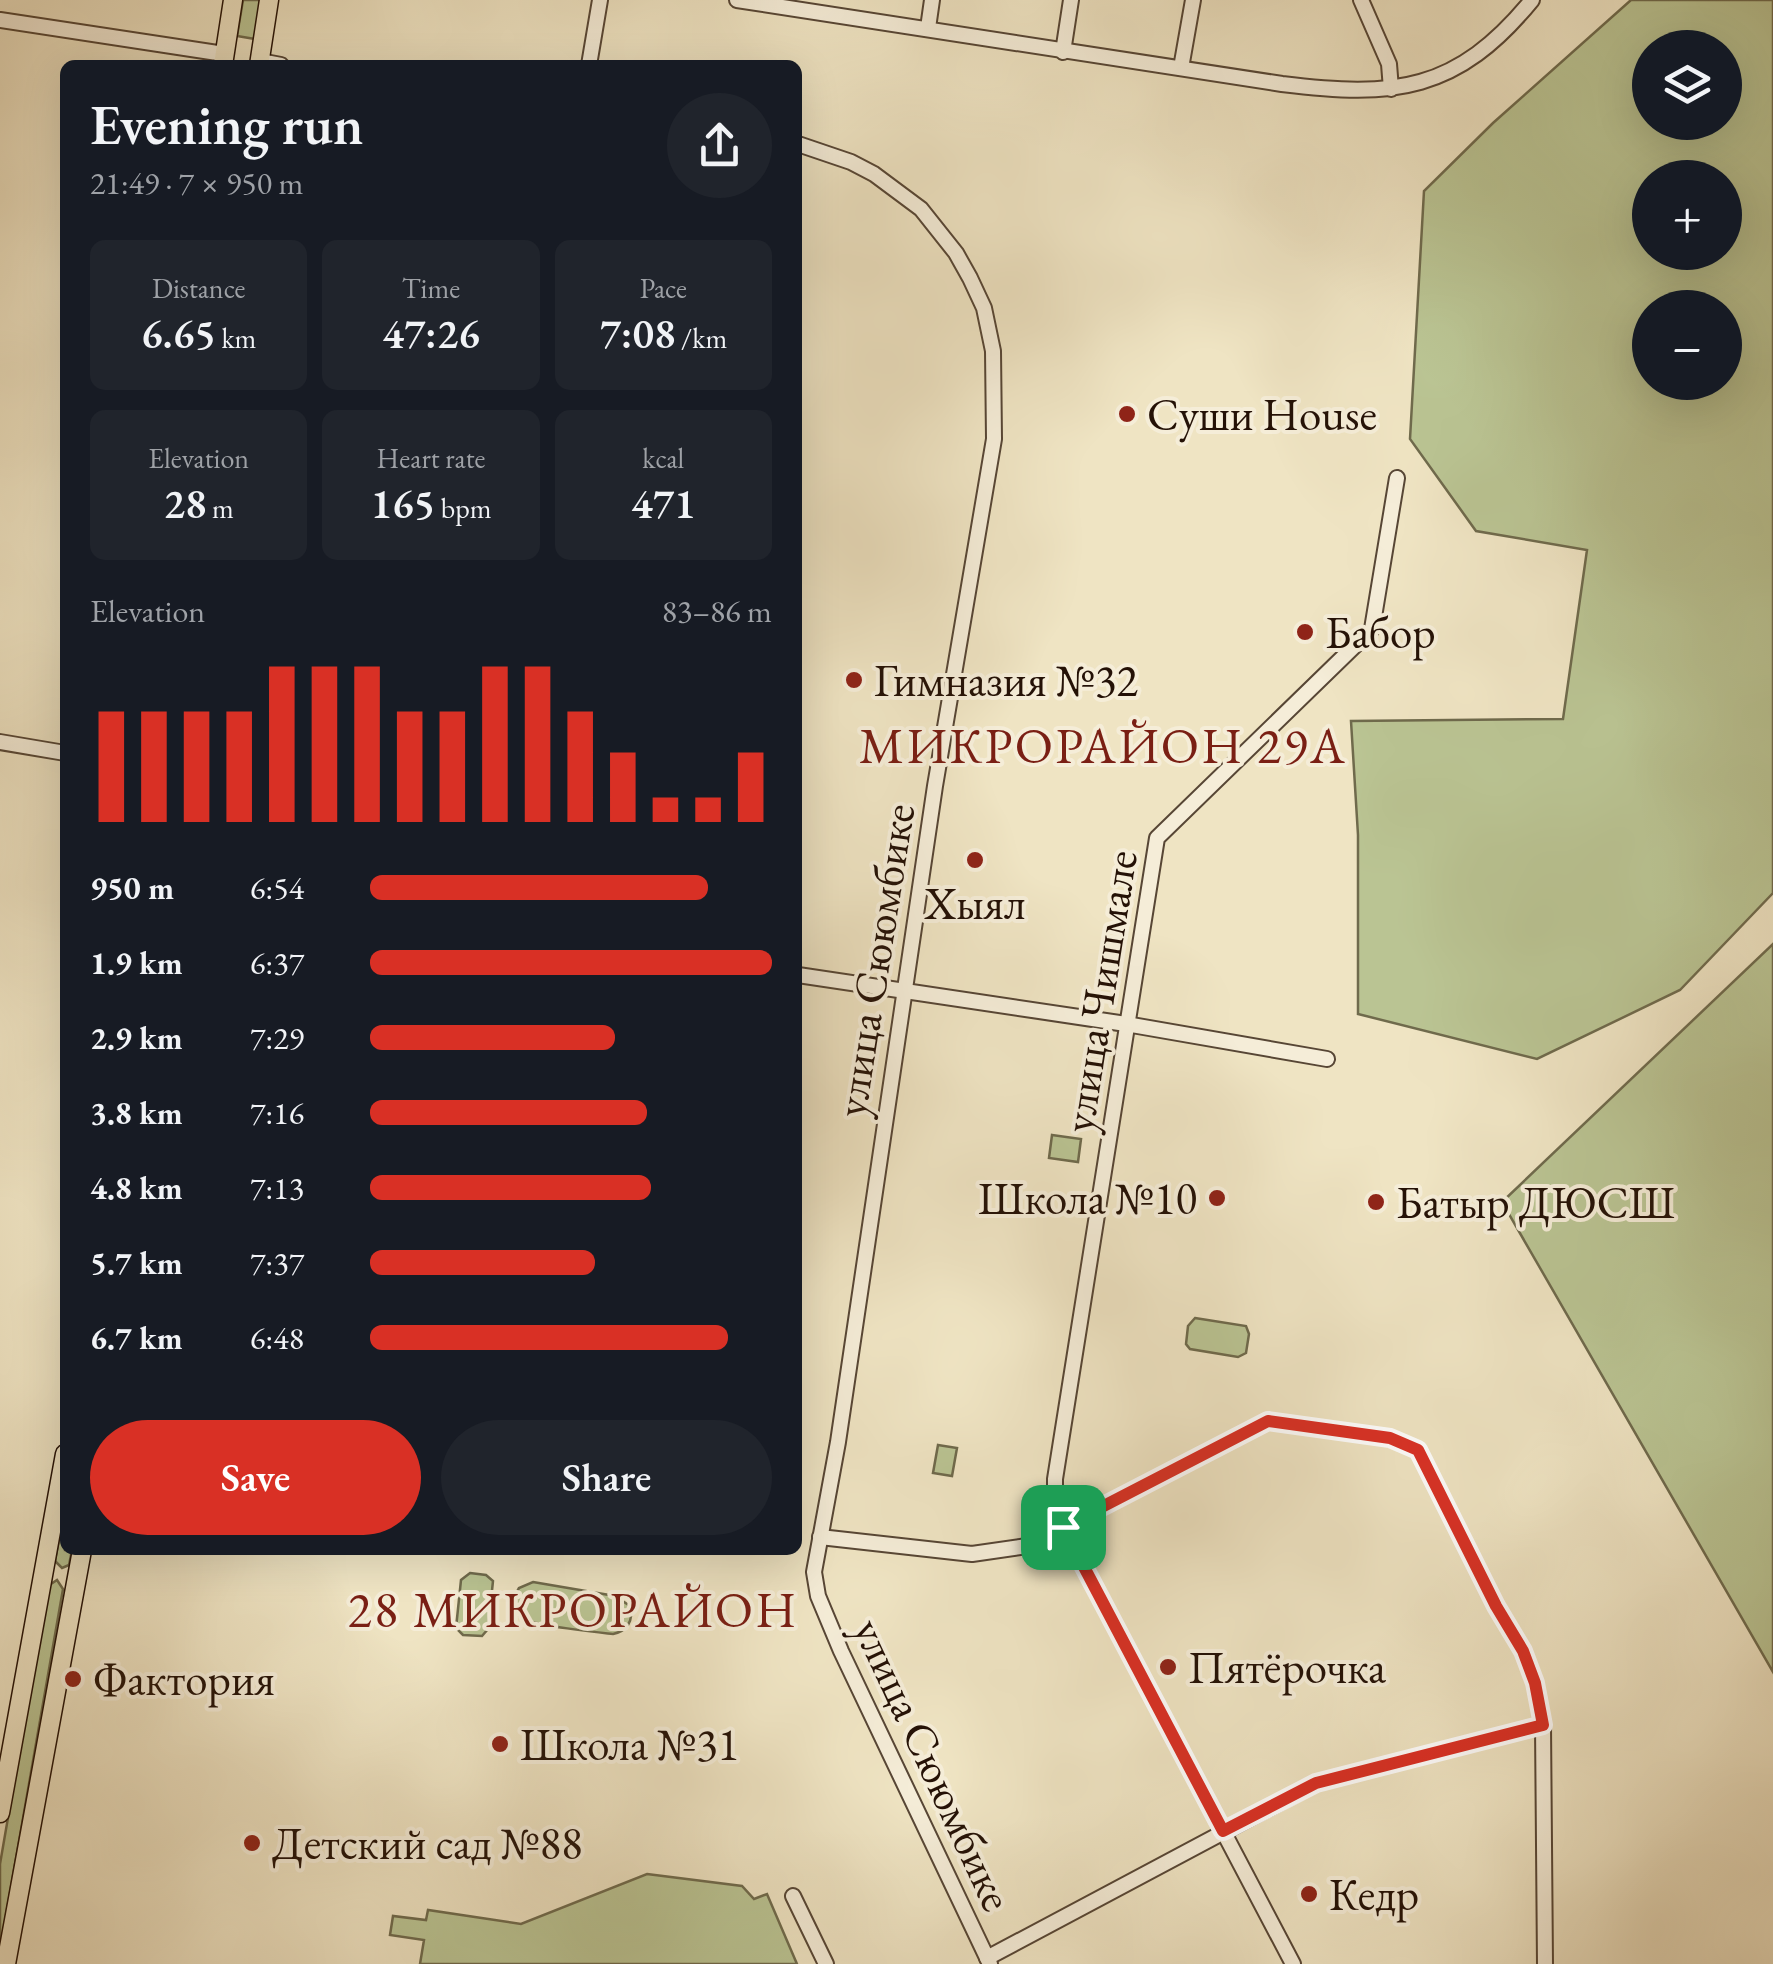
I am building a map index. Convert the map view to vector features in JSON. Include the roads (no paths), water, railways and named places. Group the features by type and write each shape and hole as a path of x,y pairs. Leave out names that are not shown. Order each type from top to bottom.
{"main road":[{"path":"224,60 234,0"},
{"path":"260,60 269,0"},
{"path":"0,1814 60,1485"},
{"path":"6,1964 81,1555"},
{"path":"46,1572 77,1578"}],"street":[{"path":"590,60 600,0"},
{"path":"736,0 1324,89 1391,89 1460,66 1496,42 1525,3"},
{"path":"928,28 932,0"},
{"path":"1062,52 1071,0"},
{"path":"1182,68 1193,0"},
{"path":"1360,0 1389,64 1391,89"},
{"path":"0,20 224,60"},
{"name":"улица Сююмбике","path":"802,145 874,174 921,208 956,252 970,278 984,308 993,351 994,439 904,990 838,1442 814,1572 818,1596 988,1961"},
{"name":"улица Чишмале","path":"1293,1964 1063,1527 1055,1504 1055,1479 1157,838 1372,628 1397,478"},
{"path":"0,742 60,752"},
{"path":"802,976 1126,1024 1327,1059"},
{"path":"820,1538 972,1554 1028,1546 1268,1421 1390,1438 1418,1450 1496,1606 1523,1651 1535,1683 1543,1725 1546,1964"},
{"path":"988,1961 1316,1783 1543,1725"},
{"path":"792,1896 826,1964"}],"place":[{"name":"Суши House","path":"1127,414"},
{"name":"Бабор","path":"1305,632"},
{"name":"Гимназия №32","path":"854,680"},
{"name":"Хыял","path":"975,860"},
{"name":"Школа №10","path":"1217,1198"},
{"name":"Батыр ДЮСШ","path":"1376,1202"},
{"name":"Пятёрочка","path":"1168,1667"},
{"name":"Фактория","path":"73,1679"},
{"name":"Школа №31","path":"500,1744"},
{"name":"Детский сад №88","path":"252,1843"},
{"name":"Кедр","path":"1309,1894"}],"district":[{"name":"МИКРОРАЙОН 29А","path":"1103,745"},
{"name":"28 МИКРОРАЙОН","path":"573,1609"}]}
